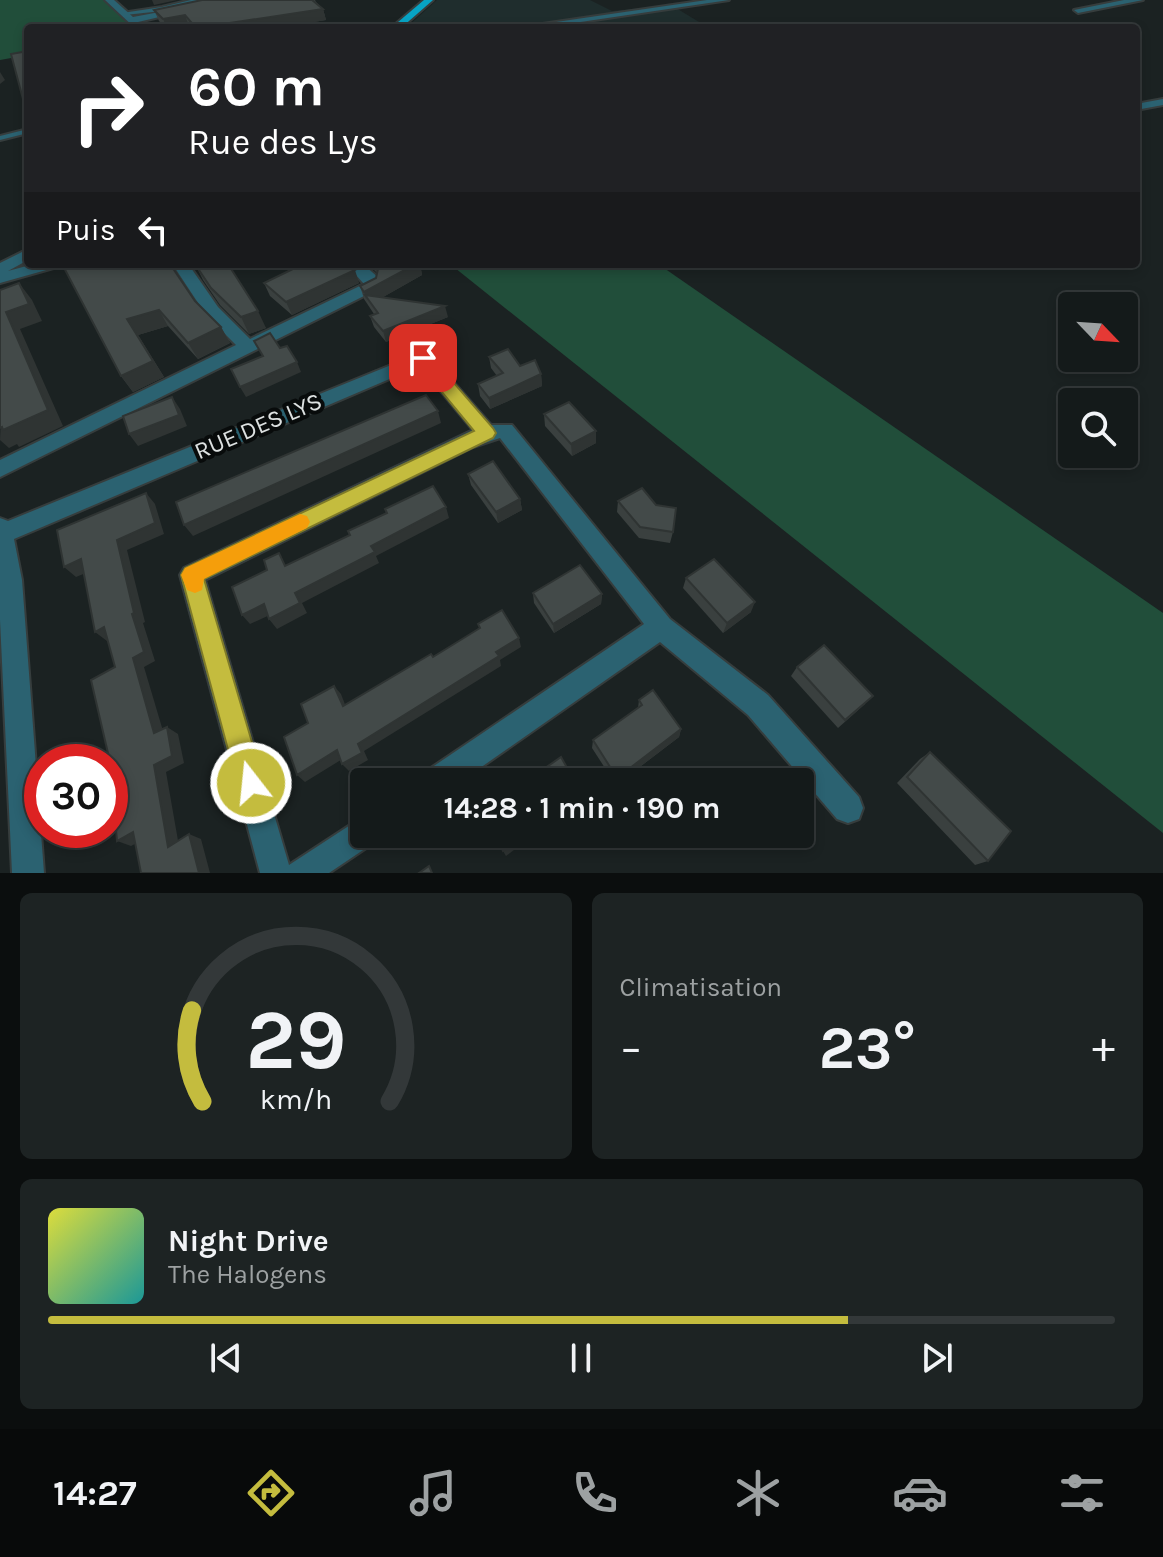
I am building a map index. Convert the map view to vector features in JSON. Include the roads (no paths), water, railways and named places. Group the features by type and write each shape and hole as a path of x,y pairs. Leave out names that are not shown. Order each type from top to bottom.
{"main road":[{"path":"401,24 429,0"}],"street":[{"path":"109,0 136,24"},
{"path":"549,24 725,0"},
{"path":"1078,10 1139,0"},
{"path":"129,16 199,4"},
{"path":"1140,106 1163,102"},
{"path":"0,269 24,256"},
{"path":"0,278 37,268"},
{"path":"183,268 212,311 249,348"},
{"path":"0,469 372,286 373,280 359,268"},
{"name":"RUE DES LYS","path":"1,530 423,358 487,433 505,430 661,627 758,705 848,808"},
{"path":"276,873 192,575 487,433"},
{"path":"1,530 10,580 8,667 28,873"},
{"path":"455,768 661,627"},
{"path":"302,873 350,840"}],"lane":[{"path":"129,16 143,10 199,4"},
{"path":"0,138 24,132"}]}
